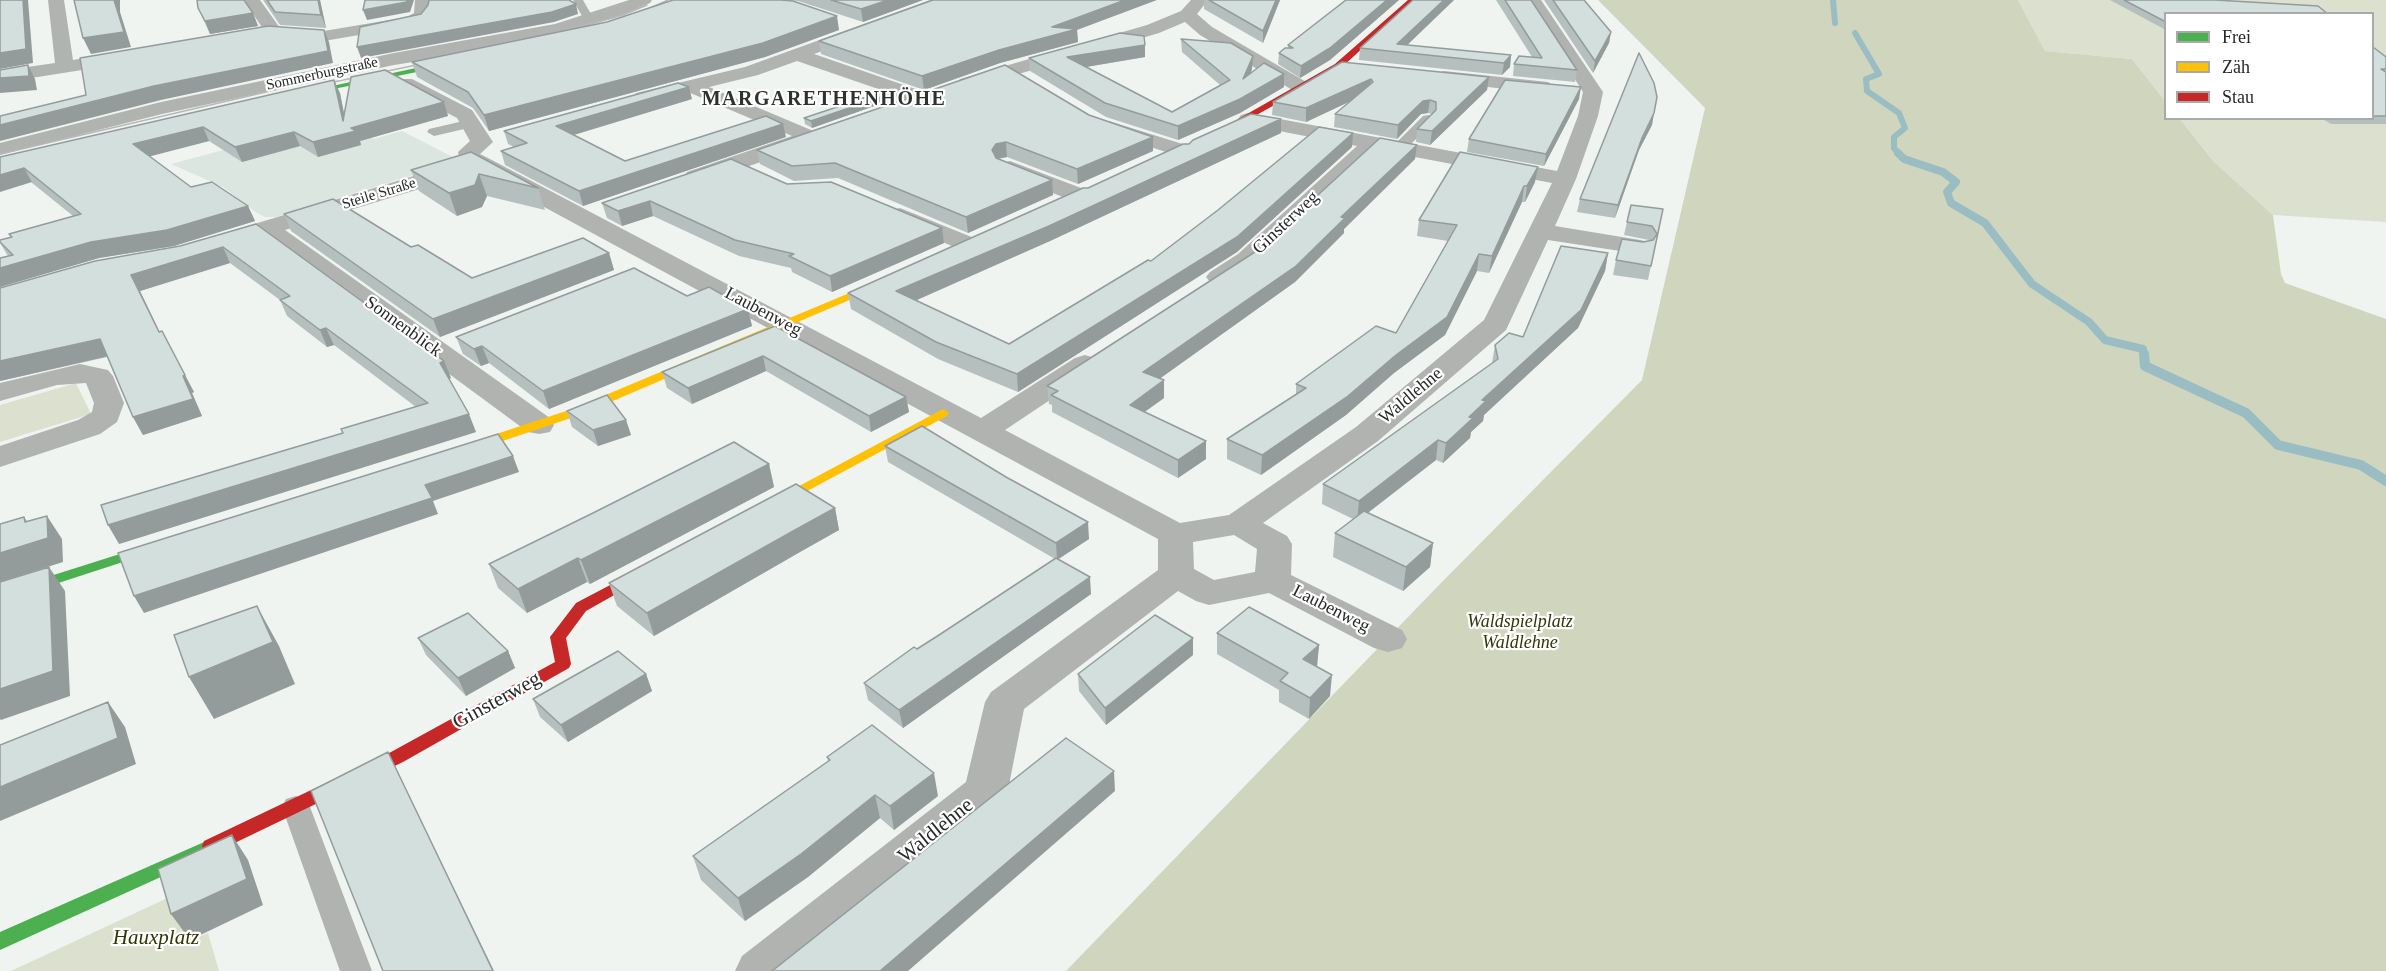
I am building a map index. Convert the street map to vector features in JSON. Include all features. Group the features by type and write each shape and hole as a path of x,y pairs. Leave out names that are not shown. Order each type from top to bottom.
{"street":[{"path":"56,0 65,68"},
{"path":"252,0 273,31"},
{"path":"250,35 273,31 324,36 381,27 418,18 422,14 420,10 423,0"},
{"name":"Sommerburgstraße","path":"282,98 393,74 421,62 590,21 644,0"},
{"path":"619,104 751,71 946,0"},
{"path":"891,109 1008,69 1153,29 1187,15 1200,0"},
{"path":"1161,160 1248,119 1329,71 1412,0"},
{"path":"1533,0 1593,92"},
{"path":"1187,15 1206,30 1301,87"},
{"path":"840,23 862,30"},
{"path":"381,27 421,62"},
{"name":"Sommerburgstraße","path":"0,149 161,108 613,28"},
{"path":"1153,29 1206,30"},
{"path":"0,77 146,54"},
{"path":"796,54 923,98"},
{"path":"1008,69 1038,87"},
{"path":"1273,69 1329,71 1361,69"},
{"path":"393,74 465,114 472,123 481,152"},
{"path":"1421,75 1593,92"},
{"path":"679,182 820,133 688,85"},
{"name":"Waldlehne","path":"1239,524 1367,434 1497,324 1565,179 1588,116 1593,92"},
{"path":"1088,117 1098,123 1191,147"},
{"path":"1248,119 1565,179"},
{"name":"Steile Straße","path":"200,248 267,228 481,152 505,135"},
{"name":"Ginsterweg","path":"1198,291 1247,259 1373,143"},
{"name":"Laubenweg","path":"481,152 592,212 668,261 981,432 1175,554 1209,593 1273,580 1388,639"},
{"path":"734,163 762,177"},
{"path":"1006,166 1078,197"},
{"path":"878,205 975,243"},
{"name":"Sonnenblick","path":"267,228 448,347 472,377 539,425"},
{"path":"1540,231 1640,247"},
{"path":"949,254 975,243"},
{"path":"638,273 668,261"},
{"path":"444,456 576,412 906,273"},
{"path":"981,432 1110,348"},
{"path":"0,392 54,377 80,373 98,376 109,404 106,416 89,428 0,457"},
{"path":"757,513 943,413"},
{"path":"1175,554 1239,524 1275,544 1273,580"},
{"path":"0,597 183,538"},
{"name":"Waldlehne","path":"760,971 986,790 1005,702 1175,554"},
{"name":"Ginsterweg","path":"0,941 296,807 397,757 563,664 558,637 581,607 664,562"}],"lane":[{"path":"578,0 590,21"},
{"path":"1399,148 1428,119"},
{"path":"434,132 472,123"},
{"path":"296,807 356,971"}],"shaded area":[{"path":"340,119 374,139 402,131 453,157 452,160 450,164 276,217 265,217 257,213 223,187 171,164"}],"green space":[{"name":"Waldspielplatz Waldlehne","path":"1598,0 2018,0 2045,51 2132,59 2164,100 2164,120 2181,120 2213,161 2273,215 2281,274 2285,283 2386,319 2386,971 1066,971 1439,585 1642,380 1705,108"},
{"path":"2018,0 2386,0 2386,222 2273,215 2213,161 2181,120 2374,120 2374,12 2164,12 2164,100 2132,59 2045,51"},
{"path":"76,383 91,414 0,442 0,405"},
{"name":"Hauxplatz","path":"176,894 190,940 208,933 219,971 11,971"}],"building":[{"path":"0,0 23,0 26,49 0,53"},
{"path":"74,0 114,0 124,32 83,38"},
{"path":"197,0 244,0 253,13 205,21 198,8"},
{"path":"267,0 318,0 321,15 275,12"},
{"path":"365,0 407,0 407,2 363,10"},
{"path":"429,0 569,0 576,4 552,12 357,47 360,27 421,14"},
{"path":"673,0 793,1 837,16 763,43 484,115 468,92 412,62 607,22"},
{"path":"831,0 888,0 861,9"},
{"path":"933,0 1125,0 1052,27 1077,29 999,50 922,76 819,41"},
{"path":"1209,0 1276,0 1263,31"},
{"path":"1346,0 1387,0 1330,48 1301,66 1279,53 1285,48 1293,48 1288,45"},
{"path":"1413,0 1444,0 1397,44 1511,55 1504,63 1360,48"},
{"path":"1505,0 1531,0 1577,70 1514,64 1519,56 1542,58"},
{"path":"1553,0 1584,0 1611,32 1595,61"},
{"path":"2124,0 2215,0 2318,6 2326,12 2164,12 2164,21"},
{"path":"268,26 324,30 328,51 154,86 0,125 0,116 86,95 80,58"},
{"path":"1120,33 1144,36 1145,45 1067,57 1172,112 1230,80 1181,39 1231,43 1253,56 1243,79 1264,63 1284,74 1240,99 1178,126 1105,103 1029,58"},
{"path":"2374,48 2386,57 2386,69 2381,69 2386,72 2386,116 2374,116"},
{"path":"1639,53 1654,83 1657,97 1654,113 1642,138 1618,205 1580,199"},
{"path":"1342,62 1489,77 1432,131 1417,129 1436,110 1436,102 1430,100 1423,101 1398,125 1335,114 1373,82 1371,79 1306,108 1273,102"},
{"path":"28,65 29,76 0,78 0,70"},
{"path":"1005,65 1089,115 1153,137 1077,169 1006,142 996,144 992,150 996,158 1052,180 966,217 835,163 792,166 757,150"},
{"path":"385,70 444,102 351,128 356,131 313,142 294,132 235,147 203,127 133,144 191,187 212,182 248,206 167,230 91,242 0,268 0,258 13,255 0,242 0,240 12,237 9,234 81,214 24,168 0,175 0,157 334,80 343,121 351,77"},
{"path":"1505,80 1581,87 1546,154 1469,139"},
{"path":"678,83 689,87 556,126 625,161 766,116 783,124 579,191 501,151 527,143 504,131"},
{"path":"888,89 896,92 811,121 804,118 858,100"},
{"path":"1251,114 1281,119 1049,226 896,291 1009,344 1148,260 1151,261 1218,210 1319,127 1353,133 1237,237 1017,374 936,342 848,293 1183,144 1189,144 1193,140"},
{"path":"1380,138 1417,145 1341,217 1345,218 1296,266 1143,372 1164,380 1130,405 1206,441 1178,460 1051,395 1058,391 1047,386 1258,250"},
{"path":"471,152 538,188 479,174 475,185 449,193 411,170"},
{"path":"1460,152 1538,167 1527,186 1524,186 1492,256 1479,254 1447,317 1396,355 1348,396 1262,455 1227,439 1306,388 1296,384 1376,326 1396,333 1457,225 1419,220"},
{"path":"731,159 787,184 831,182 942,228 830,276 789,256 794,254 735,240 650,201 618,211 602,203"},
{"path":"333,199 411,247 418,245 472,278 583,238 609,253 433,319 284,214"},
{"path":"1631,205 1663,209 1651,266 1616,260 1622,239 1643,242 1653,240 1657,234 1652,226 1627,222"},
{"path":"256,224 444,361 440,363 469,414 108,525 101,505 343,433 341,429 428,403 326,328 320,330 280,300 290,296 223,247 131,275 159,332 162,331 185,375 183,376 193,399 133,417 100,339 0,361 0,288 95,261 180,246"},
{"path":"1561,246 1608,253 1581,310 1482,400 1486,401 1469,417 1473,418 1446,443 1438,440 1359,501 1323,484 1498,359 1495,345 1509,333 1523,337"},
{"path":"634,268 687,296 709,287 748,309 543,391 482,346 474,349 456,337"},
{"path":"775,326 906,397 869,416 763,356 688,388 662,372"},
{"path":"607,395 626,420 593,430 567,411"},
{"path":"922,426 1006,477 1088,522 1056,543 885,446"},
{"path":"498,434 513,456 425,485 432,498 134,596 118,553"},
{"path":"734,442 769,464 581,560 578,558 518,589 489,564 593,513"},
{"path":"796,484 835,508 647,613 609,583"},
{"path":"1364,511 1433,543 1406,567 1335,533"},
{"path":"47,516 48,538 0,553 0,524 24,517 25,522"},
{"path":"1056,558 1090,577 899,710 864,683 914,647 917,649"},
{"path":"49,567 53,671 0,689 0,582"},
{"path":"257,606 273,642 189,677 174,635"},
{"path":"1249,607 1319,645 1303,659 1332,675 1310,698 1280,681 1288,673 1217,633"},
{"path":"468,613 508,651 458,678 418,638"},
{"path":"1155,615 1193,638 1105,708 1078,674"},
{"path":"618,651 646,674 561,725 533,699"},
{"path":"108,702 118,738 0,787 0,745"},
{"path":"872,725 934,773 890,806 875,795 801,854 738,898 693,856 830,760 827,757"},
{"path":"1066,738 1114,771 880,971 772,971"},
{"path":"388,752 493,971 383,971 311,791"},
{"path":"232,835 247,879 171,914 158,869"}],"waterway":[{"path":"1833,0 1835,23"},
{"path":"1855,33 1879,74 1866,79 1867,91 1899,113 1905,128 1894,137 1894,148 1899,154"},
{"path":"1899,154 1904,159 1943,172 1956,182 1947,192 1951,203 1985,223 2032,284 2089,322 2105,340 2143,349 2144,356"},
{"path":"2144,354 2145,366 2246,413 2278,445 2361,465 2386,481"}],"tram line":[{"path":"641,12 668,0"},
{"path":"550,34 623,15 647,5"},
{"path":"420,60 517,40"},
{"path":"319,85 431,62"},
{"path":"0,154 326,78"}],"traffic: fast":[{"path":"294,95 458,61"},
{"path":"0,597 164,544"},
{"path":"0,941 211,846"}],"traffic: slow":[{"path":"459,451 576,412 890,279"},
{"path":"765,508 943,413"}],"traffic: jam":[{"path":"1214,135 1338,66 1412,0"},
{"path":"211,846 397,757 563,664 558,637 581,607 650,569"}],"district":[{"name":"MARGARETHENHÖHE","path":"824,100"}]}
